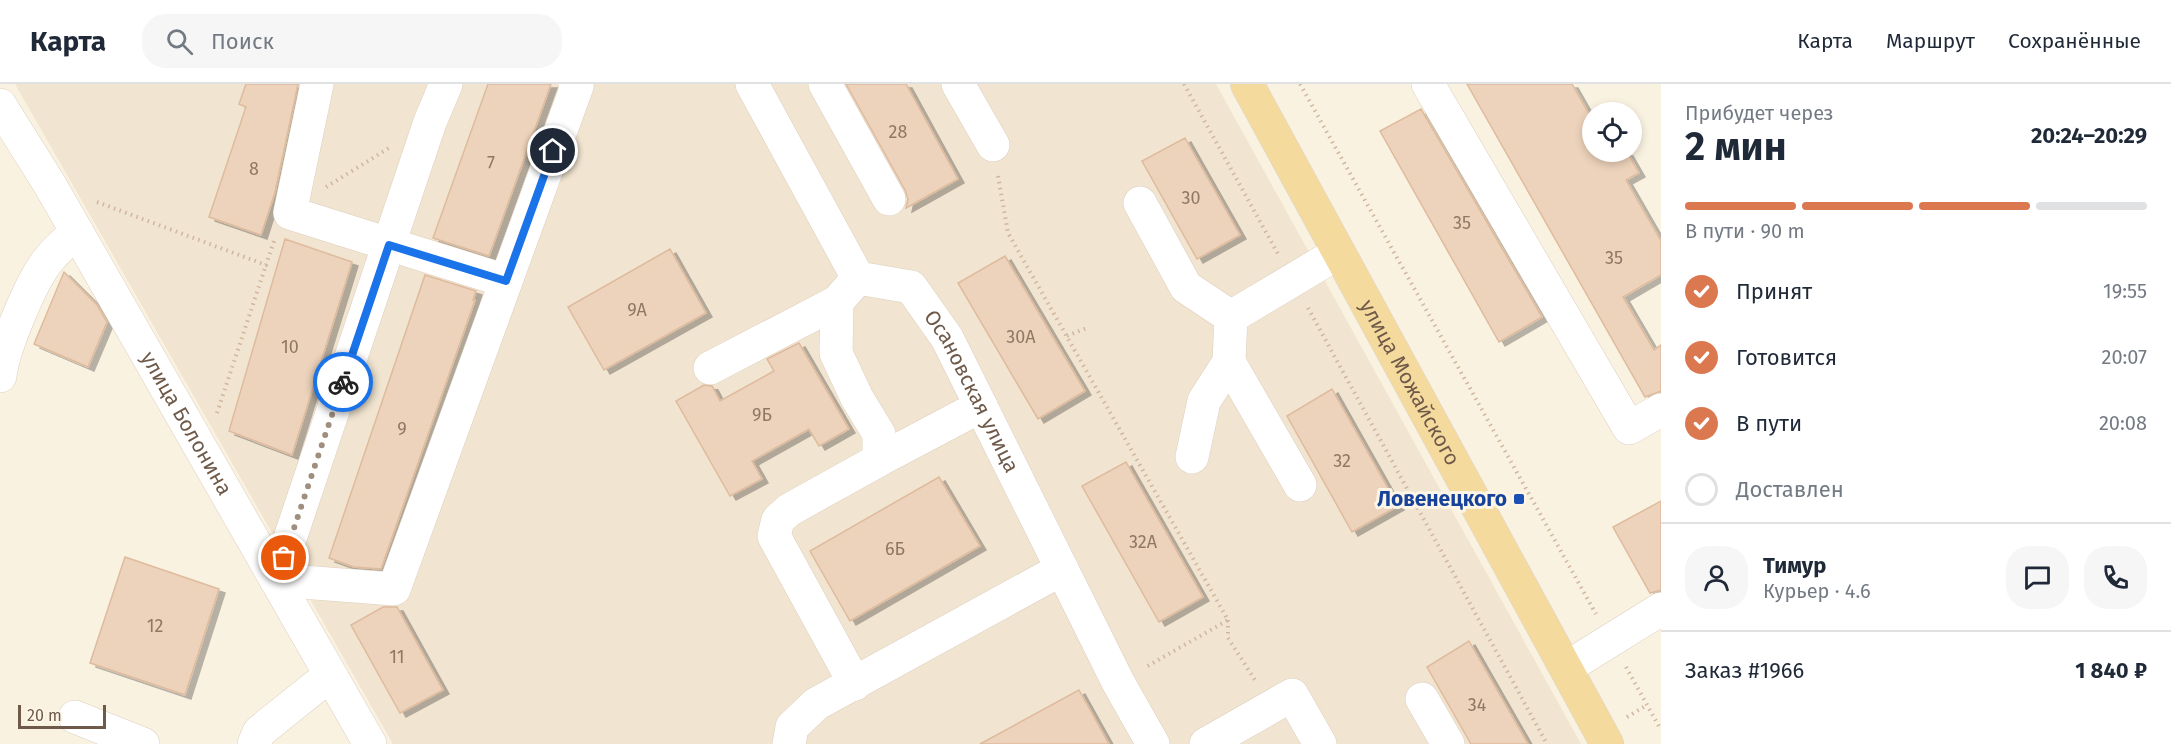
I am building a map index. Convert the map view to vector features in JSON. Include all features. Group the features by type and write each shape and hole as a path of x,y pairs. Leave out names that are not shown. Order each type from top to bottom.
{"main road":[{"name":"улица Можайского","path":"1247,84 1607,744"}],"street":[{"path":"317,84 290,213 506,281"},
{"path":"446,84 430,122 276,580 394,589 577,86 575,84"},
{"path":"710,368 837,302 858,278 752,84"},
{"path":"825,84 889,199"},
{"path":"958,84 993,145"},
{"path":"1428,84 1629,428 1661,410"},
{"name":"улица Болонина","path":"0,105 205,452 370,744"},
{"path":"1140,203 1186,287 1231,317"},
{"path":"0,376 2,360 31,289 49,259 77,232"},
{"path":"1231,317 1338,253"},
{"name":"Осановская улица","path":"858,278 911,287 947,338 1118,682 1153,744"},
{"path":"837,302 836,353 857,398 879,434 879,460"},
{"path":"1192,457 1204,400 1229,362 1231,317"},
{"path":"1229,362 1300,485"},
{"path":"855,684 774,536 778,520 789,510 981,406"},
{"path":"789,744 792,727 816,704 1062,569"},
{"path":"1566,668 1661,609"},
{"path":"254,744 259,732 330,675"},
{"path":"1206,744 1292,695 1320,744"},
{"path":"1422,699 1448,744"},
{"path":"75,717 143,744"}],"path":[{"path":"1184,84 1547,744"},
{"path":"1300,84 1661,730"},
{"path":"993,145 1008,233 1228,620 1118,682"},
{"path":"205,452 285,205 333,184 391,147"},
{"path":"93,201 266,265"},
{"path":"1066,336 1089,327"}],"shaded area":[{"path":"15,84 1216,84 1581,744 393,744"}],"building":[{"path":"246,84 298,84 275,192 261,235 209,217 246,107 239,104"},
{"path":"488,84 551,84 489,256 433,238"},
{"path":"846,84 906,84 958,179 906,208 908,199 905,190"},
{"path":"1467,84 1572,84 1582,102 1582,162 1633,162 1639,173 1626,180 1661,241 1661,275 1623,297 1654,350 1661,345 1661,391 1645,397"},
{"path":"1421,109 1542,317 1499,342 1380,131"},
{"path":"1185,138 1240,235 1197,259 1142,161"},
{"path":"285,239 352,262 292,455 229,431"},
{"path":"670,249 706,313 604,370 568,307"},
{"path":"1005,256 1085,391 1038,419 958,283"},
{"path":"64,272 97,305 107,322 88,367 34,344"},
{"path":"425,275 476,291 473,300 475,300 381,569 354,567 329,558"},
{"path":"799,343 849,429 819,446 809,429 752,461 762,479 730,496 676,401 704,385 712,386 720,401 774,371 767,359"},
{"path":"1332,389 1398,506 1352,532 1287,416"},
{"path":"1126,462 1203,597 1159,622 1082,486"},
{"path":"939,477 980,546 850,621 810,551"},
{"path":"1661,501 1661,590 1650,593 1613,527"},
{"path":"125,557 219,589 185,695 90,663"},
{"path":"383,607 397,607 443,690 400,713 351,625"},
{"path":"1469,641 1528,744 1471,744 1427,667"},
{"path":"1079,690 1109,744 980,744"}],"way so far":[{"path":"284,558 343,382"}],"place":[{"name":"Ловенецкого","path":"1519,499"}],"route":[{"path":"343,382 389,245 506,281 553,151"}]}
